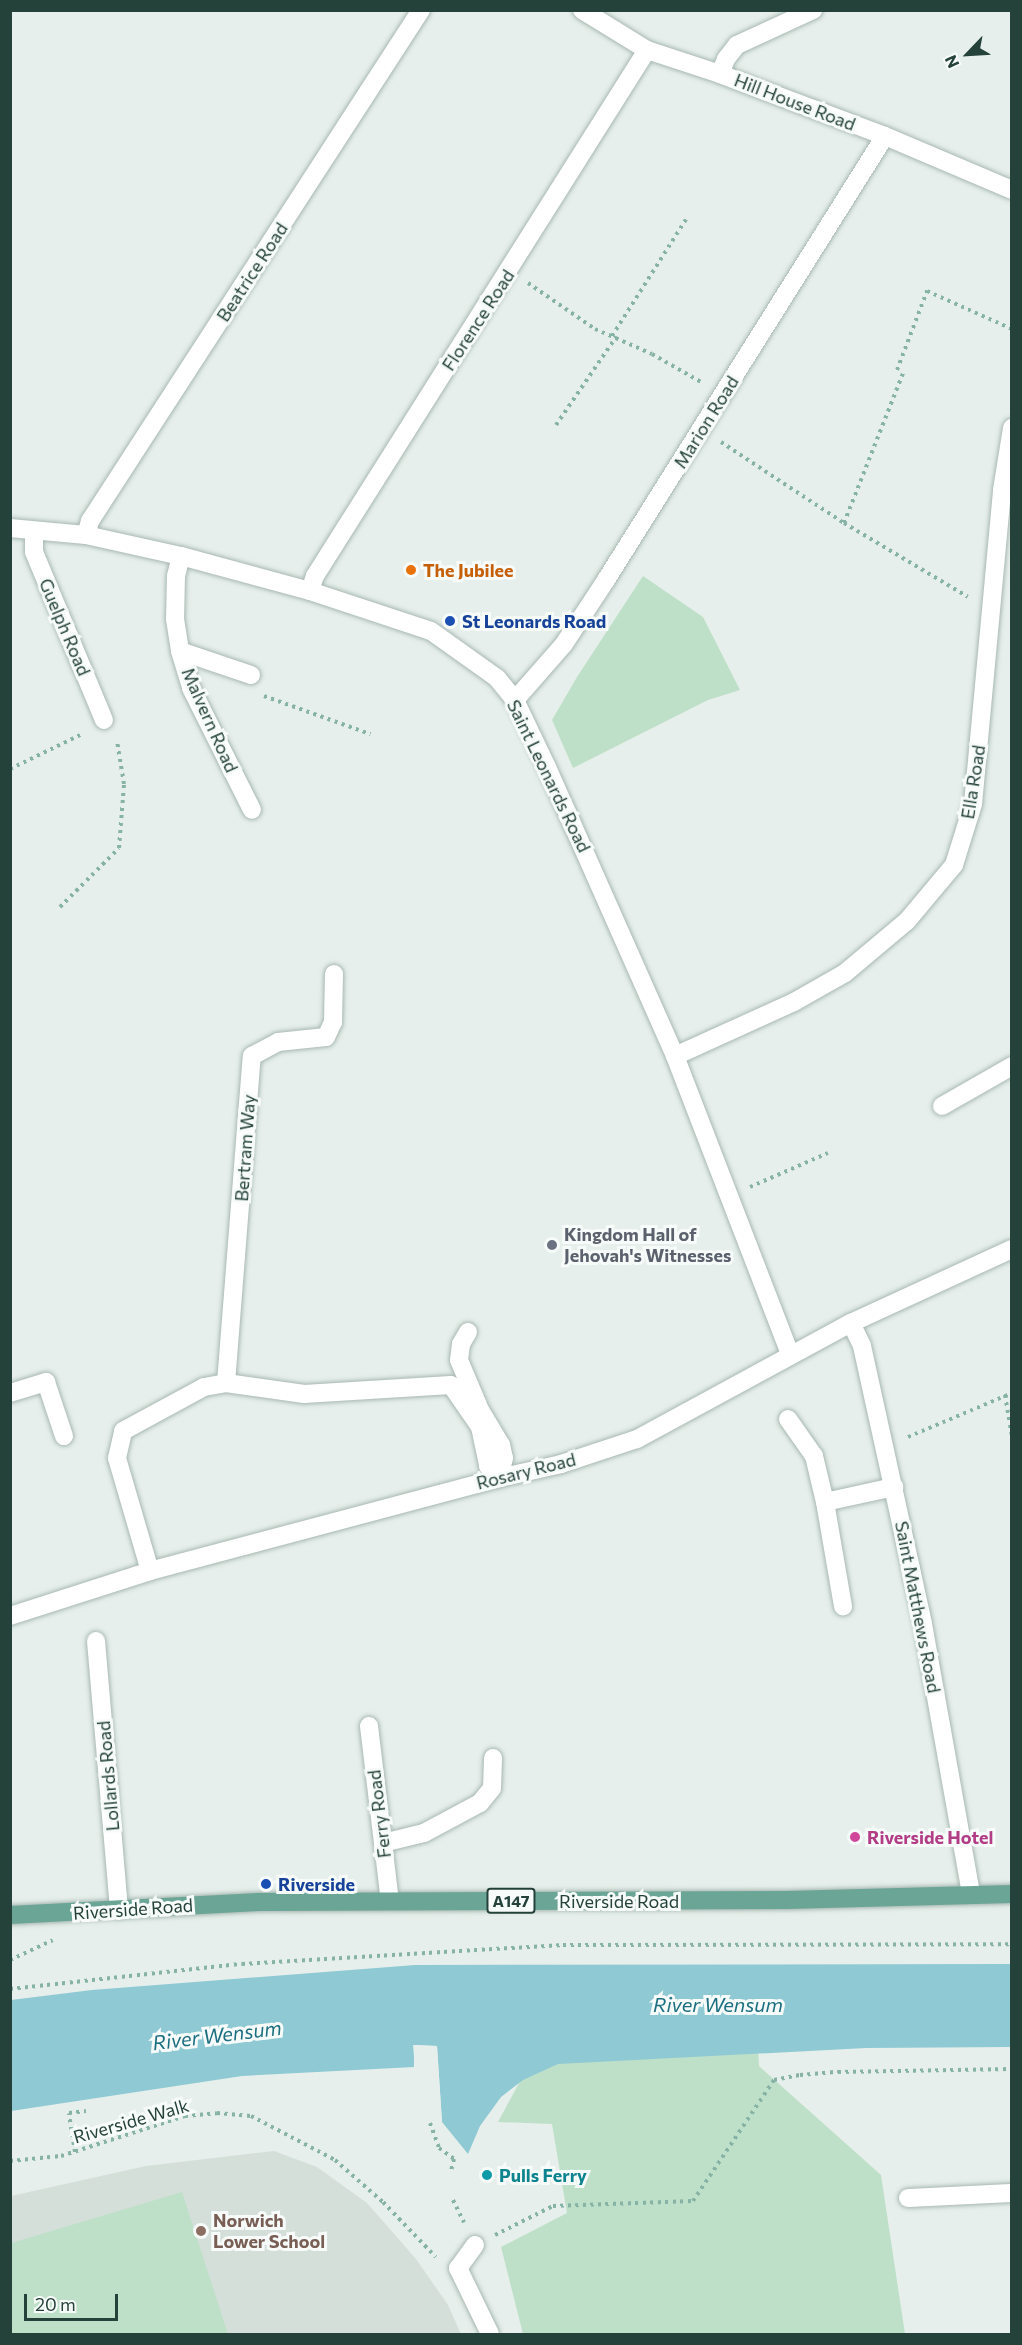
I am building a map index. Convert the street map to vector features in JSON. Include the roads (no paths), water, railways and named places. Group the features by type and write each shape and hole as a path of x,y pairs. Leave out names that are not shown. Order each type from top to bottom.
{"main road":[{"name":"Riverside Road","path":"10,1916 259,1902 776,1900 1011,1894"}],"street":[{"name":"Beatrice Road","path":"86,535 90,520 421,10"},
{"name":"Hill House Road","path":"582,10 647,50 720,74 885,136 1011,190"},
{"path":"720,74 726,59 737,45 813,10"},
{"name":"Florence Road","path":"310,591 321,566 647,50"},
{"name":"Marion Road","path":"515,699 564,644 702,429 885,136"},
{"name":"Ella Road","path":"675,1056 794,1002 845,973 907,921 954,865 973,804 1002,490 1011,428"},
{"name":"Saint Leonards Road","path":"10,528 86,535 181,556 310,591 431,631 497,678 515,699 675,1056 790,1354"},
{"name":"Guelph Road","path":"34,532 34,552 102,714"},
{"name":"Malvern Road","path":"181,556 176,576 175,619 180,651 191,688 252,810"},
{"path":"180,651 251,675"},
{"name":"Bertram Way","path":"226,1383 252,1056 278,1042 326,1037 333,1022 334,974"},
{"path":"942,1106 1011,1066"},
{"name":"Rosary Road","path":"10,1617 150,1571 499,1478 561,1464 637,1439 790,1354 851,1323 1011,1249"},
{"name":"Saint Matthews Road","path":"851,1323 862,1346 894,1487 922,1624 971,1894"},
{"path":"468,1332 461,1344 459,1360 480,1410 501,1445 504,1458 499,1478"},
{"path":"10,1393 46,1382 64,1436"},
{"path":"150,1571 117,1458 123,1431 204,1387 226,1383 304,1394 451,1385 480,1427 488,1466 499,1478"},
{"path":"788,1419 814,1456 825,1502 843,1606"},
{"path":"825,1502 894,1487"},
{"name":"Lollards Road","path":"96,1641 119,1910"},
{"name":"Ferry Road","path":"369,1726 390,1901"},
{"path":"383,1843 424,1833 480,1803 492,1788 493,1758"},
{"path":"908,2198 1011,2193"},
{"path":"476,2245 458,2268 490,2334"}],"water":[{"name":"River Wensum","path":"1011,1964 1011,2047 866,2048 558,2064 523,2080 501,2097 480,2126 468,2154 442,2122 437,2046 414,2045 414,2067 242,2076 11,2111 11,2000 92,1990 415,1965"}],"place":[{"name":"The Jubilee","path":"411,570"},
{"name":"St Leonards Road","path":"450,621"},
{"name":"Kingdom Hall of Jehovah's Witnesses","path":"552,1245"},
{"name":"Riverside Hotel","path":"855,1837"},
{"name":"Riverside","path":"266,1884"},
{"name":"Pulls Ferry","path":"487,2175"},
{"name":"Norwich Lower School","path":"201,2231"}]}
